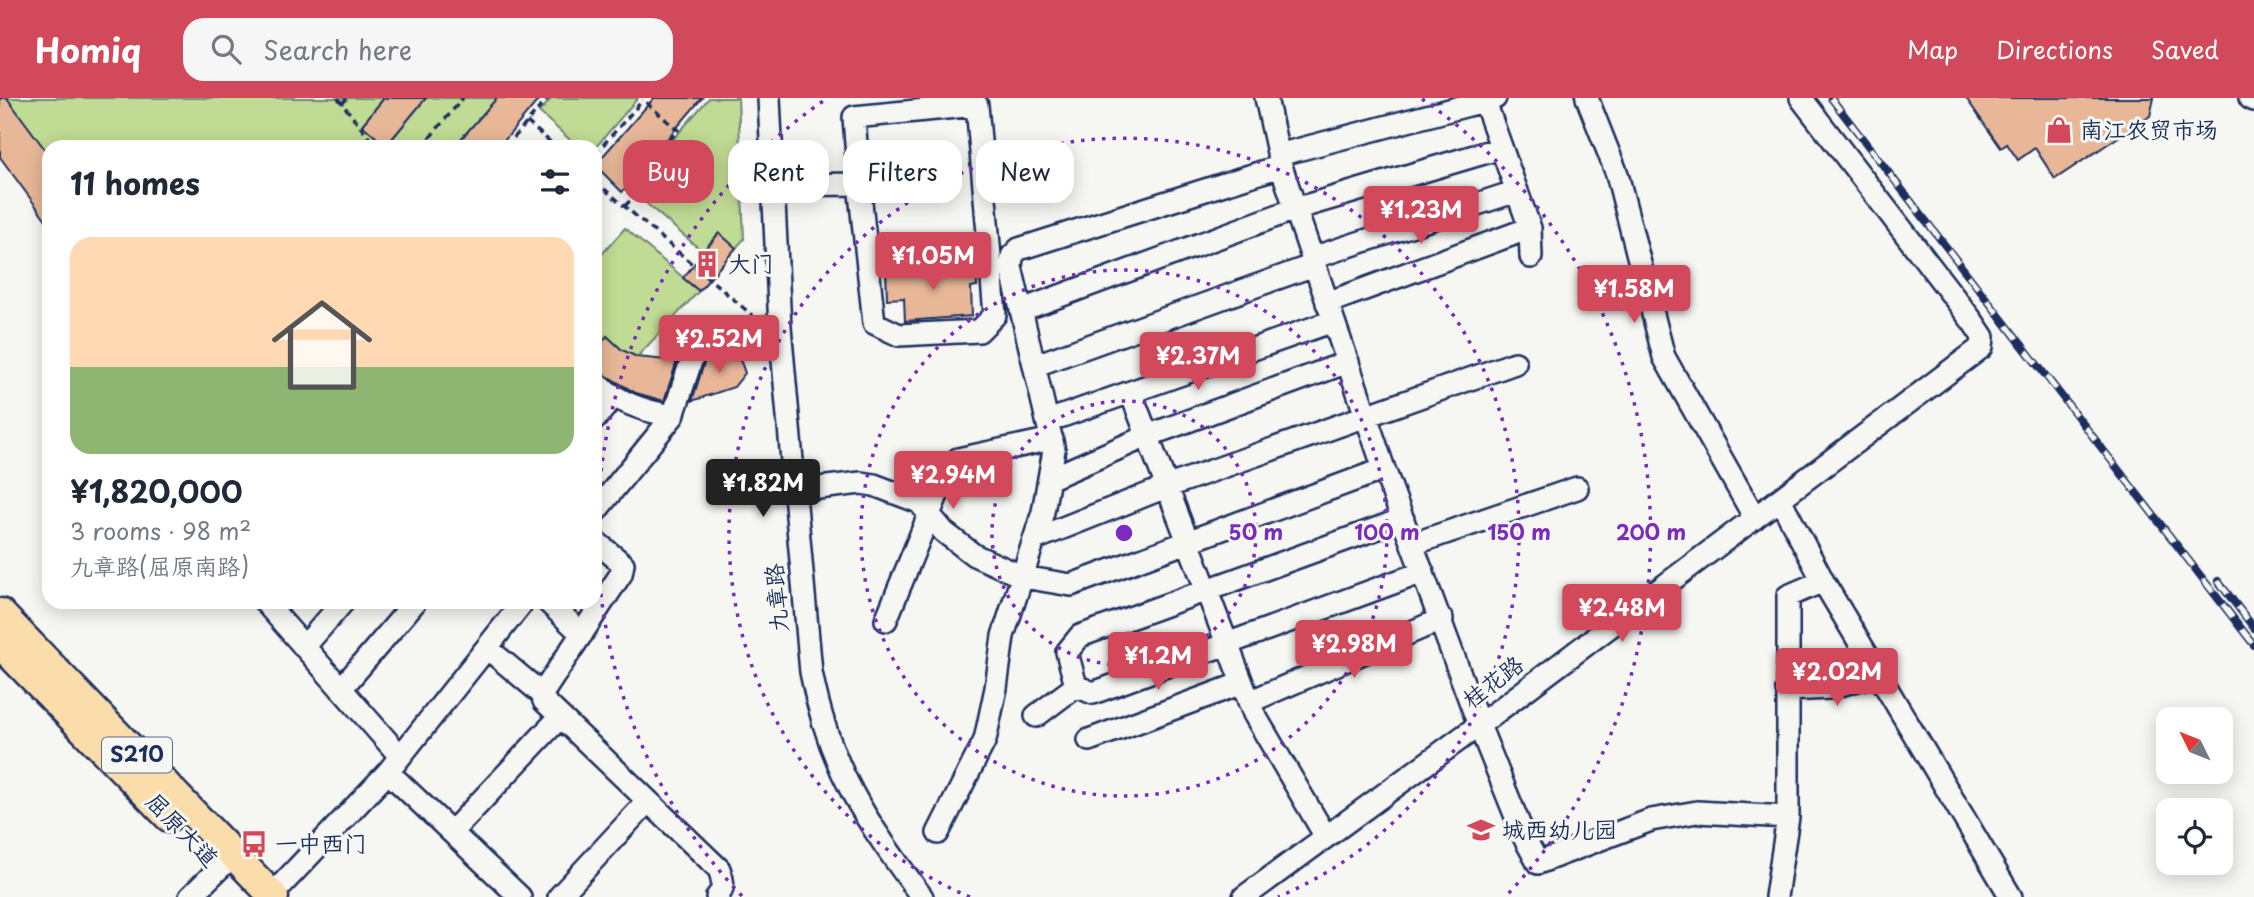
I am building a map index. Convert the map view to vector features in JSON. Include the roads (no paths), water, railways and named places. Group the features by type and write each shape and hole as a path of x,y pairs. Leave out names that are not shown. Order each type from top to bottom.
{"main road":[{"name":"屈原大道","path":"0,614 226,862"},
{"name":"屈原大道","path":"0,643 264,896"}],"street":[{"path":"754,98 766,328 800,676 812,730 830,782 854,824 908,897"},
{"name":"九章路","path":"769,98 771,140"},
{"path":"1266,98 1280,161 1295,209 1384,469 1479,725 1525,839 1538,863 1651,820 1698,812 1788,817"},
{"path":"1587,98 1617,174 1664,357 1755,518"},
{"name":"桂花路","path":"1244,897 1479,725 1982,347 1983,337 1973,322 1801,98"},
{"path":"938,833 985,740 1003,636 1035,539 1054,450 1011,267 1012,256 1019,249 1280,161 1490,100 1501,148 1530,228 1531,257"},
{"path":"977,105 995,315 979,331 899,335 874,323 859,184 854,117 977,105"},
{"path":"1022,310 1295,209 1501,148"},
{"path":"1036,365 1313,261 1517,191"},
{"name":"九章路","path":"774,203 780,327 804,621 821,721 839,771 865,817 922,897"},
{"path":"886,620 946,473 958,459 1050,430 1131,393 1530,228"},
{"path":"602,503 673,416 698,340 754,337 766,328"},
{"path":"1049,479 1147,436 1348,362"},
{"path":"1035,539 1166,487 1365,414 1515,363"},
{"path":"602,388 613,397 646,411 673,416"},
{"path":"1131,393 1246,693 1326,837"},
{"path":"602,410 613,397"},
{"path":"793,491 861,483 896,492 919,502 957,544 1023,577 1071,585 1186,540 1384,469"},
{"path":"1413,544 1577,488"},
{"path":"1780,499 1823,581 2011,897"},
{"path":"1076,686 1067,652 1080,636 1207,593 1403,519"},
{"path":"602,547 622,564 621,574 602,603"},
{"path":"1076,686 1093,693 1423,572"},
{"path":"1776,897 1788,817 1788,596 1823,581"},
{"path":"271,609 341,689 394,764 452,832 520,897"},
{"path":"304,647 337,609"},
{"path":"341,689 409,609"},
{"path":"264,896 394,764 486,648 511,609"},
{"path":"555,609 582,634"},
{"path":"542,694 598,609"},
{"path":"1089,740 1246,693 1441,619"},
{"path":"486,648 542,694 559,718 719,869 723,880 722,891 716,897"},
{"path":"1787,690 1830,688 1878,674"},
{"path":"1036,716 1076,686"},
{"path":"452,832 559,718"},
{"path":"559,897 648,802"},
{"path":"190,897 226,862"}],"railway":[{"path":"1831,98 2254,645"},
{"path":"2218,581 2254,628"}],"place":[{"name":"南江农贸市场","path":"2059,130"},
{"name":"大门","path":"707,264"},
{"name":"城西幼儿园","path":"1481,830"},
{"name":"一中西门","path":"254,844"}]}
